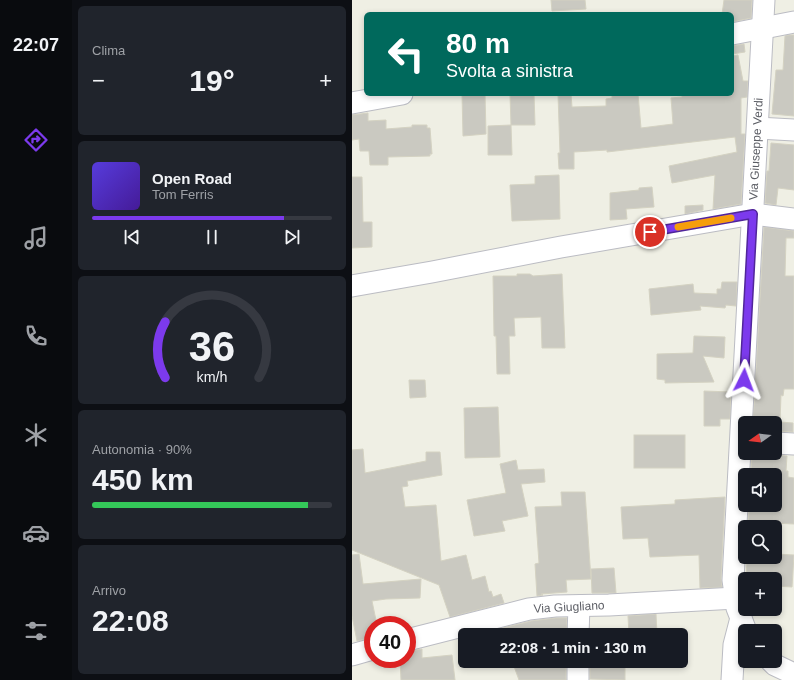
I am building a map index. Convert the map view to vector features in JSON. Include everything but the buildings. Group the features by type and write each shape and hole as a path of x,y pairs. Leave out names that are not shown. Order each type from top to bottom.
{"street":[{"name":"Via Giuseppe Verdi","path":"744,416 764,0"},
{"path":"734,34 794,22"},
{"path":"352,103 391,96"},
{"path":"758,128 794,130"},
{"path":"352,286 561,247 753,214 794,219"},
{"path":"782,443 794,444"},
{"name":"Via Giuseppe Verdi","path":"741,460 732,580 737,608 744,624"},
{"name":"Via Giugliano","path":"416,638 529,609 555,606 736,598"},
{"path":"578,606 578,628"},
{"path":"732,680 734,645 738,637"},
{"path":"352,655 364,652"},
{"path":"578,668 578,680"},
{"path":"781,668 794,674"}],"slow traffic":[{"path":"678,227 731,218"}],"route":[{"path":"650,232 753,214 744,380"}]}
